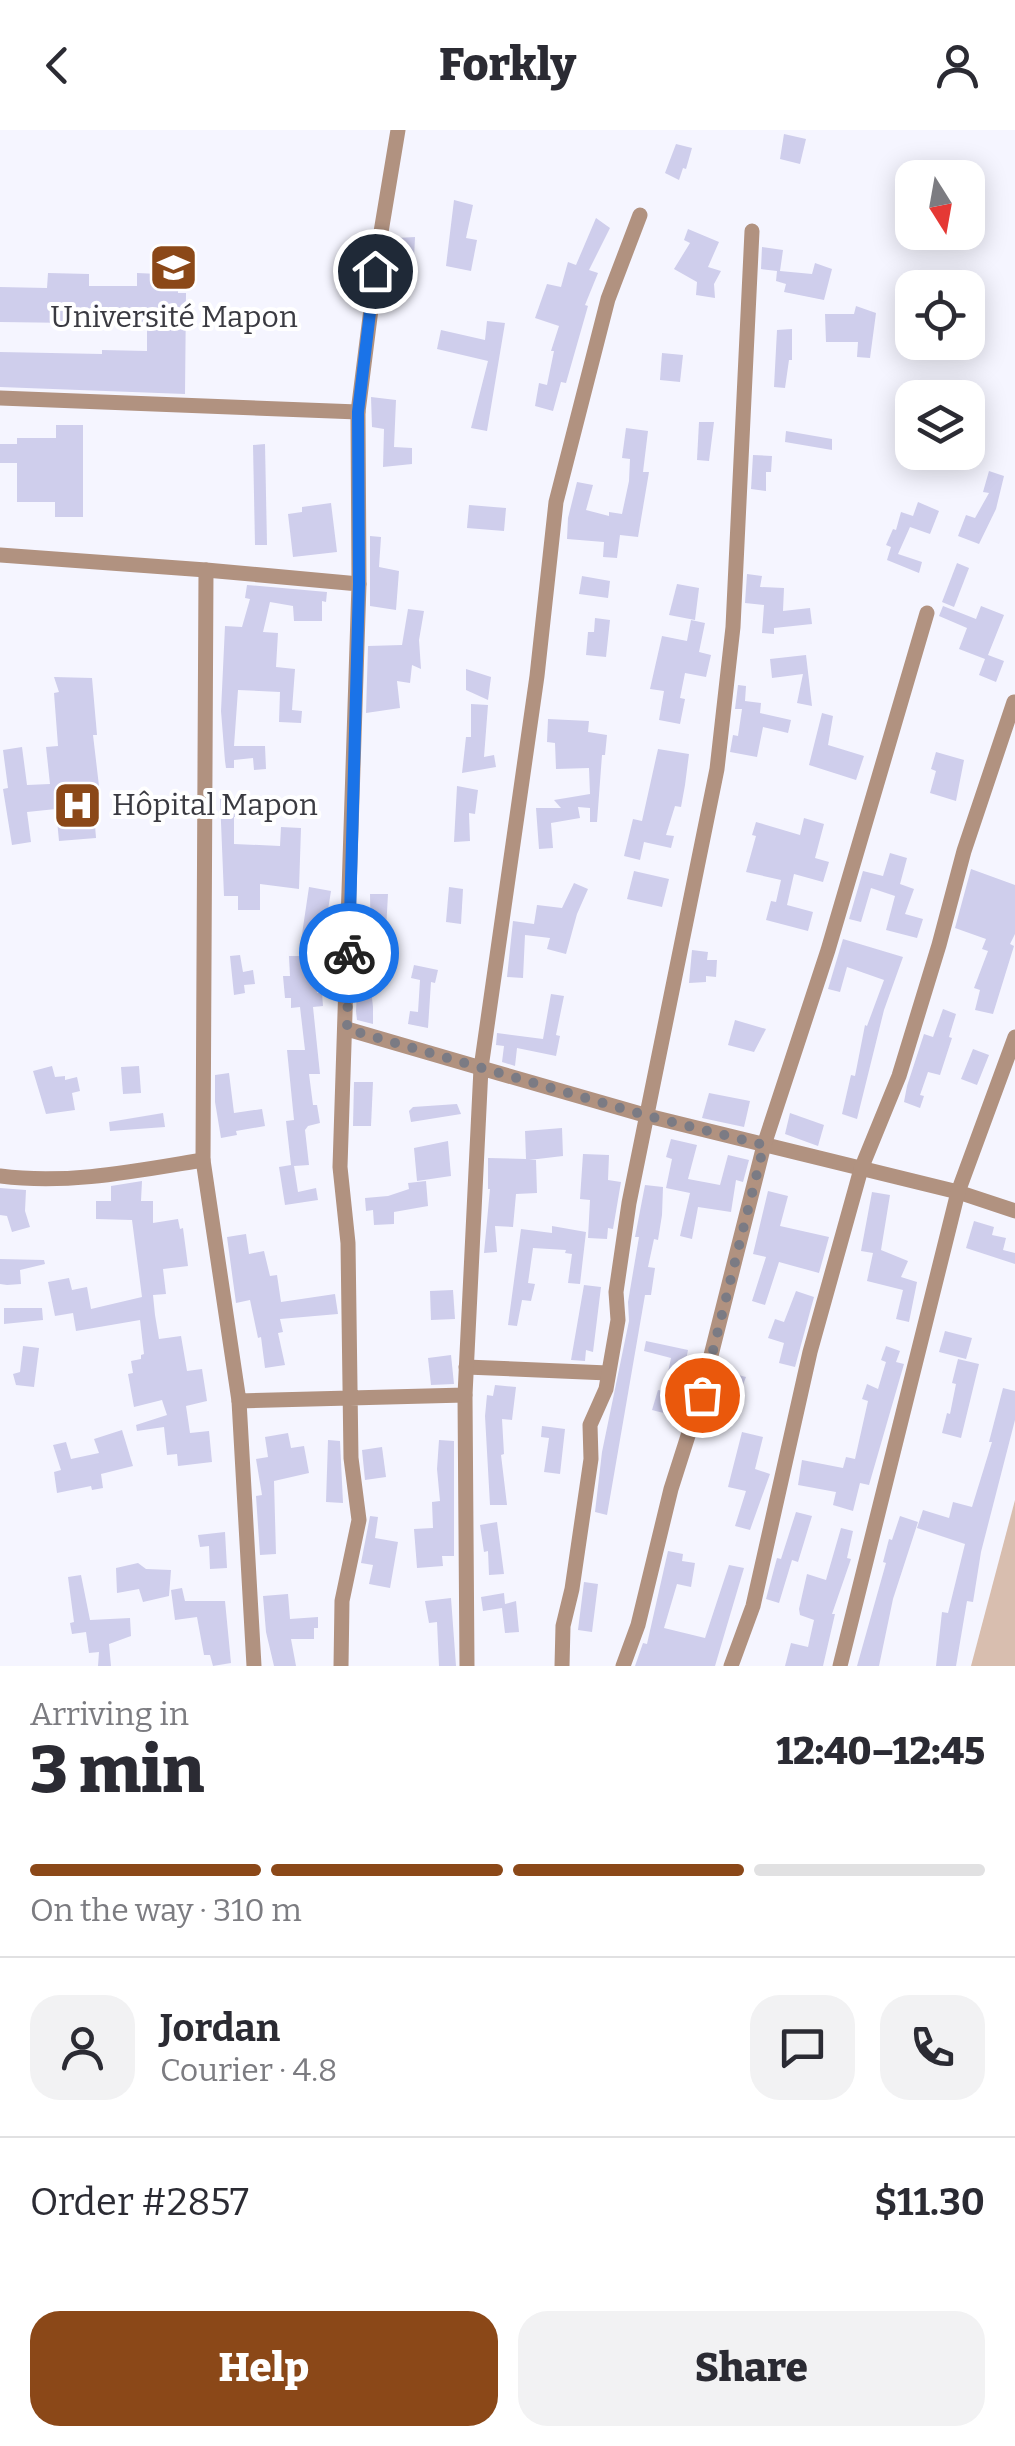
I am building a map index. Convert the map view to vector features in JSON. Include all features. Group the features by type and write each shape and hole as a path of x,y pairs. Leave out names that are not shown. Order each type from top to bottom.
{"street":[{"path":"341,1666 342,1601 359,1520 351,1458 348,1243 340,1167 359,584 358,412 398,130"},
{"path":"468,1666 464,1396 481,1068 537,676 556,502 608,299 640,215"},
{"path":"562,1666 564,1626 591,1459 590,1424 604,1395 618,1320 616,1292 629,1204 717,768 733,628 752,231"},
{"path":"0,398 358,412"},
{"path":"0,555 359,584"},
{"path":"206,570 203,1160 239,1400 254,1666"},
{"path":"622,1666 638,1625 671,1489 702,1395 764,1145 828,950 926,613"},
{"path":"731,1666 753,1606 810,1352 862,1168 898,1076 964,850 1014,702"},
{"path":"347,1029 648,1116 958,1192 1015,1212"},
{"path":"840,1666 958,1192 1015,1037"},
{"path":"0,1176 28,1180 97,1177 203,1160"},
{"path":"466,1367 608,1373"},
{"path":"239,1400 464,1396"}],"shaded area":[{"path":"1015,1500 1015,1666 971,1666"}],"building":[{"path":"784,134 806,139 800,164 780,159"},
{"path":"676,144 692,148 679,180 665,173"},
{"path":"454,200 473,205 466,238 477,240 471,271 446,266"},
{"path":"596,218 610,228 589,270 598,273 585,305 588,306 566,383 561,382 553,411 535,406 539,383 547,385 559,326 535,318 547,284 561,287 568,262 576,265"},
{"path":"688,229 719,242 708,267 721,271 714,284 715,298 696,295 697,282 674,269 690,243 684,240"},
{"path":"415,237 413,281 398,280 397,238"},
{"path":"762,247 783,250 780,271 812,274 815,263 832,269 824,300 784,292 786,284 776,281 777,271 761,269"},
{"path":"48,273 89,274 89,286 137,286 137,273 159,274 159,282 178,283 178,293 186,293 185,394 0,387 0,352 147,351 147,324 0,322 0,287 47,288"},
{"path":"856,306 876,313 870,358 857,357 858,342 826,342 825,314 854,314"},
{"path":"487,321 505,323 487,431 471,428 488,361 437,349 441,330 485,340"},
{"path":"792,329 792,360 785,388 774,387 777,330"},
{"path":"662,353 683,355 680,382 660,380"},
{"path":"371,397 396,400 394,447 412,448 412,464 383,467 384,429 372,427"},
{"path":"699,422 714,422 709,461 697,460"},
{"path":"56,425 83,425 83,517 55,517 55,502 17,502 17,463 0,463 0,444 17,444 17,438 56,438"},
{"path":"626,428 648,431 643,472 649,472 638,537 620,535 617,558 603,557 604,542 567,539 568,518 577,482 593,485 586,510 609,516 609,512 622,514 629,481 630,459 622,458"},
{"path":"786,431 832,439 832,450 785,442"},
{"path":"265,444 267,545 255,545 253,445"},
{"path":"753,455 772,456 771,472 766,472 766,491 751,489"},
{"path":"989,471 1004,476 996,509 979,544 958,536 966,515 975,518 989,493 983,492"},
{"path":"918,502 939,511 930,534 910,527 898,554 922,562 919,573 887,560 891,547 886,545 901,512 913,516"},
{"path":"331,503 337,552 293,557 288,514 302,512 302,507"},
{"path":"469,505 506,508 504,531 467,528"},
{"path":"370,536 381,537 379,567 399,571 396,610 370,606"},
{"path":"957,563 969,568 954,607 942,602"},
{"path":"747,574 762,576 760,587 784,588 783,611 810,608 812,624 774,628 774,634 762,633 764,605 745,603"},
{"path":"582,576 610,581 608,598 579,594"},
{"path":"677,584 699,588 695,620 669,615"},
{"path":"247,585 327,592 326,602 322,601 322,621 294,621 293,606 270,602 263,632 278,633 276,667 295,669 292,710 302,711 301,723 279,722 280,692 238,690 234,746 265,746 266,769 254,770 253,758 234,760 234,768 226,768 221,711 225,626 242,627 250,599 245,598"},
{"path":"943,606 976,619 981,606 1004,615 988,655 1004,661 996,682 979,675 985,659 959,649 967,628 939,616"},
{"path":"408,609 424,611 419,640 421,669 412,665 410,683 397,681 400,708 366,713 368,646 402,645"},
{"path":"595,618 610,620 606,657 586,655 588,632 594,632"},
{"path":"691,620 705,623 699,652 711,655 706,677 685,673 680,724 659,720 664,691 650,689 662,636 687,641"},
{"path":"806,655 812,706 797,703 803,674 772,678 770,659"},
{"path":"466,669 491,677 488,700 466,690"},
{"path":"54,677 92,678 97,735 93,735 101,803 97,804 98,813 94,813 96,838 59,841 56,809 27,812 31,842 12,845 3,789 8,788 3,750 22,747 27,785 50,784 46,747 58,746 54,693 59,692"},
{"path":"738,685 746,686 745,701 761,703 760,713 791,720 788,733 763,727 757,757 730,752 733,735 738,736 742,709 735,709"},
{"path":"471,704 488,705 484,757 494,755 496,767 462,773 466,737 471,737"},
{"path":"822,713 833,716 828,745 864,756 856,780 809,765"},
{"path":"548,719 589,721 588,732 607,735 597,822 590,822 590,808 578,807 580,818 551,823 553,848 539,849 536,808 561,808 554,800 590,794 589,768 556,769 555,743 547,742"},
{"path":"658,749 689,754 685,785 681,807 675,806 666,835 674,836 671,848 644,842 640,860 624,856 633,819 642,821"},
{"path":"936,752 964,760 956,801 930,793"},
{"path":"457,786 478,790 475,814 469,813 470,841 454,842"},
{"path":"243,797 244,817 234,817 234,844 280,846 281,827 301,828 299,889 260,884 260,910 238,910 238,896 224,896 220,798"},
{"path":"804,818 824,824 815,858 829,862 823,882 794,874 787,905 813,912 808,931 766,920 771,901 776,902 781,880 746,872 756,822 800,835"},
{"path":"890,853 907,858 900,884 914,889 905,914 923,919 917,938 886,930 895,896 871,888 861,922 849,919 863,871 883,876"},
{"path":"971,869 1015,885 1015,934 1010,944 1014,946 993,1014 975,1010 980,990 974,988 988,951 982,949 986,939 955,928"},
{"path":"634,871 669,879 662,907 627,899"},
{"path":"574,883 588,889 566,954 547,949 550,938 525,935 523,978 507,977 513,921 534,924 537,905 562,908"},
{"path":"309,887 331,891 327,916 321,915 320,942 301,941"},
{"path":"449,887 463,889 461,924 446,922"},
{"path":"370,894 388,894 385,948 392,976 378,979 371,949"},
{"path":"843,939 903,957 884,1010 857,1119 842,1114 851,1075 855,1076 865,1025 884,980 847,967 840,992 828,989"},
{"path":"692,950 708,952 707,960 717,960 716,977 706,976 706,982 689,983"},
{"path":"240,955 243,972 253,970 255,984 244,985 245,993 234,995 230,956"},
{"path":"289,956 304,956 305,975 316,974 317,993 322,993 323,1006 313,1007 320,1074 309,1074 320,1123 305,1130 309,1165 294,1166 298,1192 316,1188 318,1200 285,1205 279,1167 291,1165 286,1121 294,1120 287,1050 305,1050 300,1007 291,1008 291,998 285,998 283,976 290,976"},
{"path":"414,965 438,970 435,983 431,982 428,1028 408,1024 410,1011 418,1012 420,980 411,978"},
{"path":"371,989 373,1024 357,1020 356,1011 357,990"},
{"path":"551,994 564,996 556,1056 517,1048 515,1066 502,1062 504,1046 496,1045 497,1033 543,1039"},
{"path":"943,1009 956,1014 949,1037 952,1038 940,1075 928,1072 920,1108 904,1102 907,1086 924,1034 933,1037"},
{"path":"735,1020 766,1029 754,1052 728,1045"},
{"path":"973,1049 989,1055 977,1085 961,1079"},
{"path":"52,1066 55,1077 77,1077 80,1091 72,1093 75,1110 46,1114 33,1071"},
{"path":"139,1066 141,1093 123,1094 121,1067"},
{"path":"229,1073 234,1113 262,1109 265,1126 221,1138 215,1075"},
{"path":"354,1082 373,1082 371,1126 353,1126"},
{"path":"709,1093 750,1101 744,1127 702,1118"},
{"path":"457,1104 461,1114 411,1122 409,1111 413,1107"},
{"path":"163,1113 165,1127 110,1131 109,1122"},
{"path":"790,1113 824,1125 818,1146 785,1134"},
{"path":"562,1128 563,1156 529,1160 536,1160 537,1193 516,1194 513,1227 495,1226 497,1252 484,1253 490,1189 488,1158 526,1159 525,1131"},
{"path":"671,1139 697,1145 688,1179 720,1185 728,1155 749,1160 743,1182 736,1180 731,1212 698,1207 692,1239 680,1236 690,1193 666,1188 672,1159 666,1157"},
{"path":"448,1141 451,1176 417,1181 414,1148"},
{"path":"583,1154 609,1155 608,1180 621,1182 613,1229 608,1228 607,1239 588,1238 590,1200 580,1199"},
{"path":"142,1181 141,1201 153,1201 153,1223 178,1219 180,1229 183,1228 188,1266 163,1269 166,1294 153,1295 155,1315 159,1339 181,1336 187,1371 202,1369 207,1401 186,1406 190,1433 209,1431 212,1462 178,1466 177,1454 167,1455 164,1427 137,1431 136,1425 167,1415 162,1400 134,1407 128,1374 133,1373 131,1361 144,1354 140,1320 76,1331 73,1313 55,1316 48,1282 69,1278 72,1290 87,1287 91,1309 142,1297 132,1220 96,1219 96,1201 111,1201 111,1186"},
{"path":"426,1181 428,1206 394,1212 394,1224 374,1225 373,1210 366,1211 365,1198 388,1196 409,1189 408,1183"},
{"path":"645,1185 663,1187 662,1215 648,1267 655,1268 651,1295 645,1295 607,1515 595,1512 602,1452 629,1321 628,1302 639,1237 635,1237"},
{"path":"0,1188 26,1190 25,1211 30,1227 12,1232 7,1216 0,1215"},
{"path":"768,1191 788,1196 780,1226 829,1237 819,1273 779,1262 765,1305 752,1301 766,1257 753,1254"},
{"path":"872,1192 890,1195 881,1250 908,1261 901,1277 917,1282 909,1322 896,1319 903,1290 867,1281 873,1253 861,1251"},
{"path":"974,1221 994,1227 992,1235 1006,1238 1003,1250 1015,1253 1015,1264 966,1248"},
{"path":"552,1226 586,1232 580,1284 568,1283 572,1254 565,1253 566,1250 533,1248 528,1283 535,1284 531,1301 522,1300 517,1326 508,1325 521,1229 552,1233"},
{"path":"246,1234 249,1254 264,1251 270,1276 277,1275 281,1302 335,1294 338,1314 280,1319 283,1332 278,1333 285,1365 265,1368 250,1300 236,1303 227,1237"},
{"path":"0,1259 44,1260 45,1264 20,1270 21,1284 7,1285 0,1284"},
{"path":"584,1285 601,1287 593,1352 586,1350 585,1361 571,1360"},
{"path":"453,1290 455,1319 431,1320 430,1291"},
{"path":"796,1291 814,1297 795,1367 779,1363 784,1343 768,1338 775,1319 784,1322"},
{"path":"4,1308 42,1308 43,1320 4,1324"},
{"path":"945,1331 972,1338 966,1359 939,1352"},
{"path":"646,1341 688,1350 675,1416 652,1410 658,1390 664,1391 671,1358 644,1351"},
{"path":"23,1346 39,1348 34,1387 16,1385 13,1374 20,1372"},
{"path":"886,1346 900,1351 896,1362 904,1364 869,1485 860,1483 853,1511 833,1505 836,1492 798,1485 802,1460 843,1468 846,1457 855,1459 868,1401 862,1399 867,1384 878,1389"},
{"path":"451,1355 454,1384 431,1385 428,1358"},
{"path":"958,1359 979,1364 961,1438 942,1433 947,1413 950,1414"},
{"path":"723,1371 746,1377 737,1400 730,1397 724,1418 707,1413"},
{"path":"495,1385 516,1387 512,1420 502,1419 501,1455 507,1505 490,1505 485,1416 487,1395 493,1396"},
{"path":"1003,1388 1015,1391 1015,1420 981,1552 973,1602 967,1601 956,1666 936,1666 942,1612 948,1613 965,1544 917,1528 923,1510 949,1518 953,1502 972,1507"},
{"path":"542,1426 565,1429 560,1474 544,1472 549,1438 541,1437"},
{"path":"122,1430 133,1466 101,1474 103,1488 92,1490 91,1486 57,1493 54,1472 61,1470 53,1445 66,1442 71,1459 99,1453 94,1439"},
{"path":"742,1432 763,1437 755,1469 770,1474 750,1530 735,1526 746,1491 728,1487"},
{"path":"288,1433 291,1448 304,1446 309,1473 274,1481 276,1554 260,1555 256,1496 262,1495 256,1459 268,1457 265,1437"},
{"path":"328,1440 340,1441 343,1503 326,1502"},
{"path":"439,1440 454,1441 454,1556 442,1556 443,1566 417,1568 414,1529 433,1528 432,1502 440,1501"},
{"path":"382,1447 386,1477 365,1480 362,1450"},
{"path":"796,1512 812,1516 798,1562 792,1560 779,1603 766,1599"},
{"path":"370,1516 378,1517 375,1538 398,1542 390,1588 369,1584 373,1565 361,1563"},
{"path":"900,1516 918,1522 893,1599 879,1666 857,1666 889,1539 892,1540"},
{"path":"497,1522 504,1574 489,1575 488,1551 484,1552 480,1525"},
{"path":"841,1528 853,1531 847,1558 851,1559 832,1614 823,1666 785,1666 791,1643 808,1647 814,1620 800,1615 799,1609 807,1574 826,1580"},
{"path":"225,1532 227,1568 210,1569 209,1546 200,1547 198,1535"},
{"path":"668,1551 683,1554 682,1561 695,1563 691,1587 677,1584 664,1628 705,1638 729,1565 744,1568 715,1666 635,1666 643,1643 647,1644"},
{"path":"138,1563 146,1569 171,1570 169,1596 143,1602 139,1589 117,1593 116,1568"},
{"path":"81,1575 90,1620 130,1618 131,1636 109,1644 111,1666 98,1666 99,1652 89,1653 86,1632 72,1634 68,1577"},
{"path":"584,1582 598,1584 592,1632 578,1630"},
{"path":"182,1588 185,1601 225,1601 231,1663 213,1666 210,1655 204,1655 197,1617 175,1620 171,1590"},
{"path":"504,1593 505,1604 516,1601 519,1632 505,1633 502,1608 483,1611 481,1597"},
{"path":"288,1594 290,1619 318,1617 318,1628 314,1628 314,1639 291,1639 296,1666 274,1666 263,1596"},
{"path":"451,1598 456,1666 439,1666 437,1622 429,1623 425,1601"}],"way so far":[{"path":"349,953 347,1029 648,1116 764,1145 702,1395"}],"place":[{"name":"Université Mapon","path":"174,268"},
{"name":"Hôpital Mapon","path":"77,805"}],"route":[{"path":"349,953 359,584 358,412 375,271"}]}
